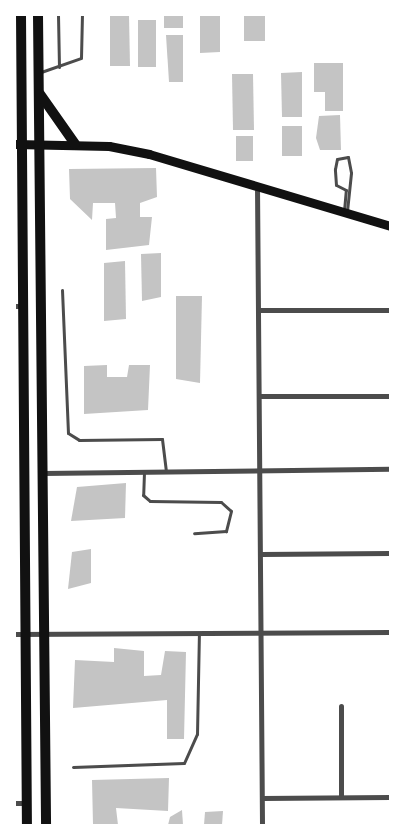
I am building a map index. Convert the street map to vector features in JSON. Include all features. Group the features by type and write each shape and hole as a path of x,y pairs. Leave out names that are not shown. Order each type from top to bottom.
{"main road":[{"path":"21,15 18,144 20,634 27,825"},
{"path":"38,15 46,825"},
{"path":"38,92 75,144"},
{"path":"18,144 75,144 149,154 257,183 390,226"}],"street":[{"path":"257,183 262,825"},
{"path":"259,310 390,310"},
{"path":"260,396 390,396"},
{"path":"43,473 390,470"},
{"path":"261,554 390,553"},
{"path":"20,634 390,632"},
{"path":"341,706 341,798"},
{"path":"262,798 390,797"},
{"path":"15,803 26,802"}],"lane":[{"path":"58,15 59,67"},
{"path":"38,72 59,67 81,58 82,15"},
{"path":"348,157 351,173 345,212 346,190 336,185 335,169 337,160 348,157"},
{"path":"62,290 68,433 79,440 162,440 166,471"},
{"path":"144,472 143,495 150,501 221,502 231,511 226,531 194,533"},
{"path":"73,767 184,763 197,734 199,633"}],"building":[{"path":"110,15 129,15 130,66 110,66"},
{"path":"164,15 183,15 183,28 164,28"},
{"path":"200,15 220,15 220,52 200,53"},
{"path":"244,15 265,15 265,41 244,41"},
{"path":"138,20 156,20 156,67 138,67"},
{"path":"166,35 183,35 183,82 169,82"},
{"path":"314,63 343,63 343,111 325,111 325,92 314,92"},
{"path":"302,72 302,117 282,117 281,73"},
{"path":"232,74 253,74 254,130 233,130"},
{"path":"340,115 341,150 320,150 316,138 319,116"},
{"path":"282,126 302,126 302,156 282,156"},
{"path":"236,136 253,136 253,161 236,161"},
{"path":"156,168 157,197 140,203 140,217 152,217 149,245 106,250 106,219 116,218 115,203 93,203 92,220 70,199 69,169"},
{"path":"161,253 161,297 142,301 141,254"},
{"path":"125,261 126,319 104,321 104,263"},
{"path":"176,296 202,296 200,383 176,379"},
{"path":"107,365 107,377 127,377 129,365 150,365 148,410 84,414 84,366"},
{"path":"126,483 125,518 71,521 77,487"},
{"path":"91,549 91,583 68,589 72,552"},
{"path":"114,648 144,651 144,676 161,675 165,651 186,652 184,739 167,739 167,700 73,708 75,660 114,662"},
{"path":"169,778 168,811 116,808 118,825 93,825 92,780"},
{"path":"182,810 183,825 168,825 170,817"},
{"path":"223,811 222,825 204,825 205,812"}]}
